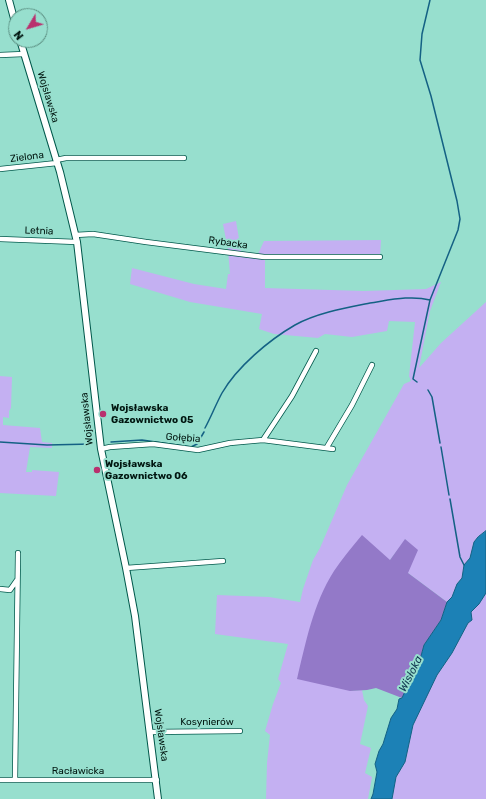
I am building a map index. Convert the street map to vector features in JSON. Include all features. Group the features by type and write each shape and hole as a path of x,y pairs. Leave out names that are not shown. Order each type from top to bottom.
{"street":[{"name":"Wojsławska","path":"22,48 56,161 77,242 100,449 135,616 157,780 158,799"},
{"path":"0,55 24,54"},
{"name":"Zielona","path":"0,170 66,158 184,158"},
{"name":"Rybacka","path":"75,235 93,234 264,257 380,258"},
{"name":"Letnia","path":"0,239 77,242"},
{"path":"263,440 306,373 316,351"},
{"path":"327,447 372,365"},
{"name":"Gołębia","path":"100,449 153,444 198,450 230,443 263,440 327,447 333,449"},
{"path":"15,780 18,553"},
{"path":"126,568 223,561"},
{"path":"0,589 10,590 17,580"},
{"name":"Kosynierów","path":"150,732 240,731"},
{"name":"Racławicka","path":"0,780 157,780"}],"shaded area":[{"path":"236,221 241,251 258,254 264,241 381,240 380,257 265,257 265,288 364,291 426,289 441,282 430,311 419,368 441,343 486,302 486,531 474,542 470,558 464,565 462,578 457,584 452,597 447,602 408,573 406,539 390,560 350,691 362,690 364,700 368,706 360,744 371,748 365,773 372,777 368,799 266,799 267,763 270,735 265,731 281,683 278,679 288,644 215,634 217,595 269,597 300,602 313,560 320,548 347,485 404,384 411,381 409,376 415,322 389,321 387,331 352,337 325,334 318,338 274,334 259,329 262,314 190,302 130,284 132,268 194,284 226,289 228,274 230,274 228,250 223,224"},
{"path":"0,376 12,377 11,408 9,411 9,418 3,417 3,425 40,428 42,442 52,443 52,448 30,447 26,472 32,472 32,470 59,472 56,496 0,493"},
{"path":"362,535 390,560 405,539 418,550 408,573 447,602 441,620 424,645 421,656 402,698 376,688 350,691 297,679 315,610 334,571"},
{"path":"486,593 486,799 392,799 396,777 405,762 413,725 423,702 468,623 471,612 479,604"}],"water":[{"path":"486,531 486,593 479,604 471,612 472,620 468,623 452,653 437,675 413,725 405,762 396,777 392,799 371,799 377,772 375,764 391,718 397,709 399,699 402,698 421,656 424,645 441,620 447,602 452,597 457,584 462,578 464,565 470,558 474,542"}],"waterway":[{"path":"417,382 413,379 430,300 458,230 460,219 457,201 431,96 420,60 422,34 430,0"},
{"path":"205,428 228,383 264,346 295,325 322,314 370,303 408,298 430,300"},
{"path":"428,390 432,397 440,443"},
{"path":"111,442 142,440 191,447 197,444 204,432"},
{"path":"0,442 47,445 92,444"},
{"path":"441,447 449,495"},
{"path":"450,499 460,557 464,565"}],"place":[{"name":"Wojsławska Gazownictwo 05","path":"103,414"},
{"name":"Wojsławska Gazownictwo 06","path":"97,470"}],"water label":[{"name":"Wisłoka","path":"411,674"}]}
